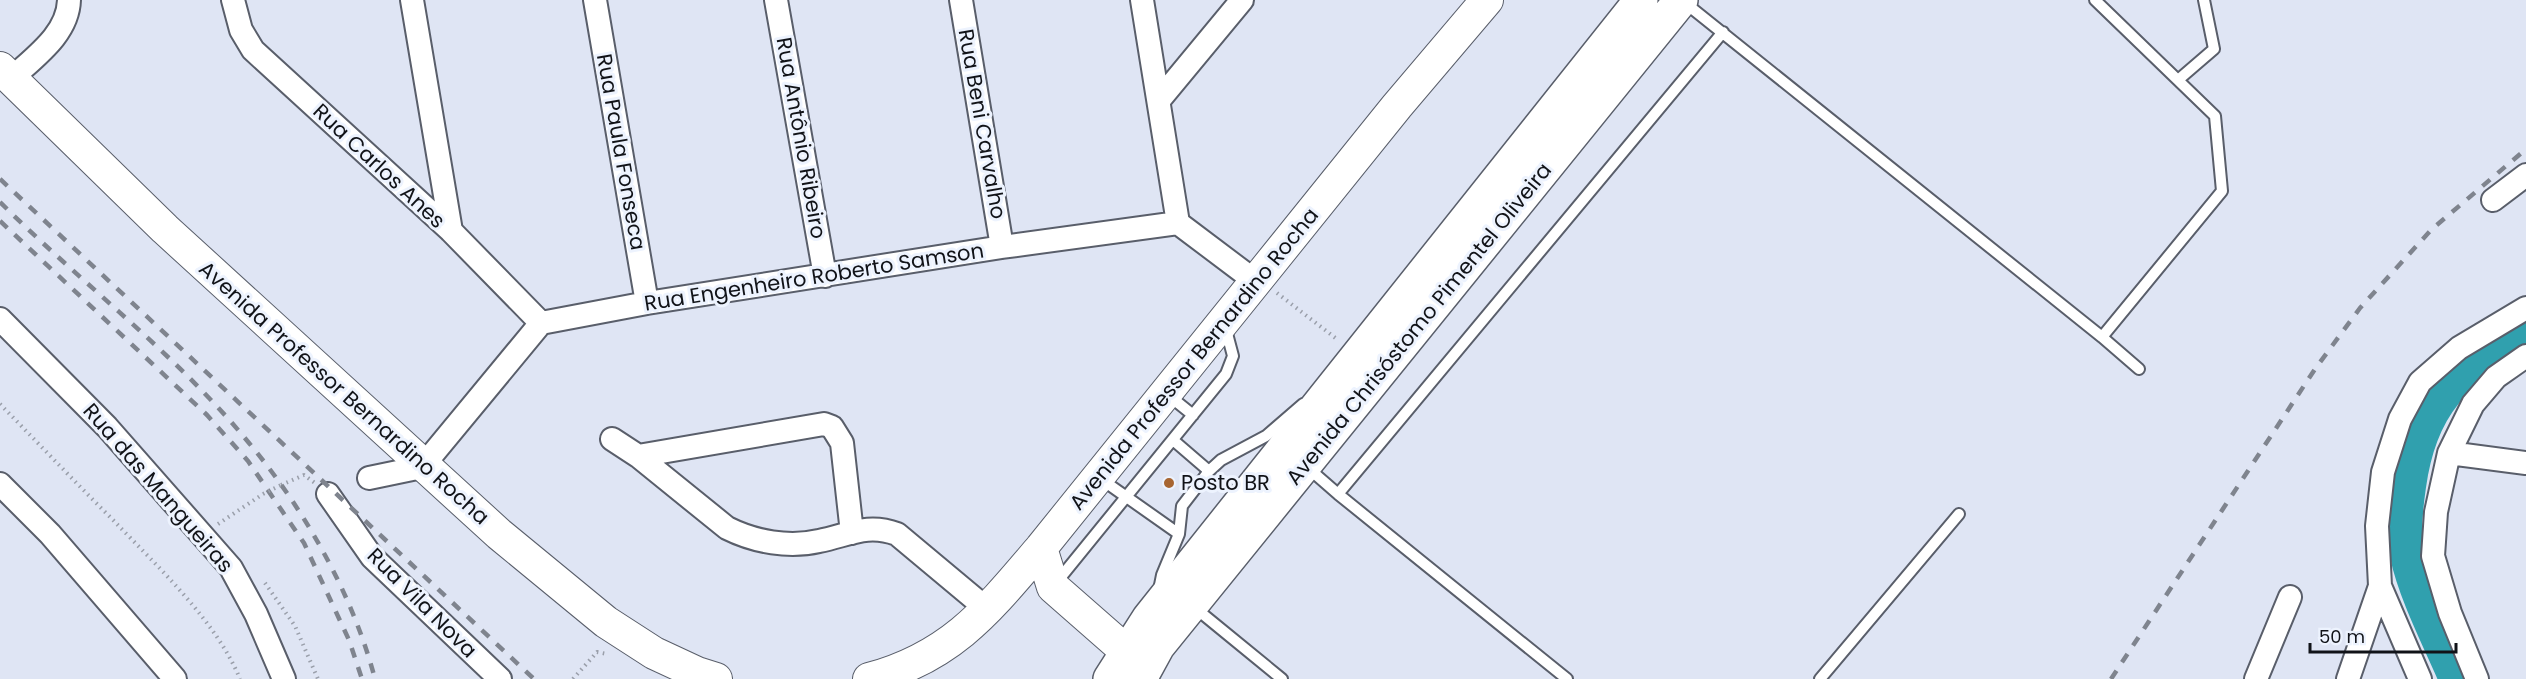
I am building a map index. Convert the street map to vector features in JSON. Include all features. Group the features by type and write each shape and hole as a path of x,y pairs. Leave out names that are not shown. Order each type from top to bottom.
{"main road":[{"name":"Avenida Professor Bernardino Rocha","path":"869,679 923,658 973,626 998,599 1397,106 1487,0"},
{"name":"Avenida Chrisóstomo Pimentel Oliveira","path":"1133,665 1160,604 1641,0"},
{"name":"Avenida Chrisóstomo Pimentel Oliveira","path":"1110,679 1158,646 1681,0"},
{"name":"Avenida Professor Bernardino Rocha","path":"5,74 165,229 422,467 517,549 606,622 665,658 716,679"},
{"path":"1041,548 1053,587 1133,665"},
{"path":"998,599 1021,585 1053,587"}],"street":[{"path":"5,74 51,41 63,24 69,0"},
{"name":"Rua Carlos Anes","path":"233,0 242,30 254,50 451,231 541,323"},
{"path":"412,0 451,231"},
{"name":"Rua Paula Fonseca","path":"595,0 647,303"},
{"name":"Rua Antônio Ribeiro","path":"776,0 825,276"},
{"name":"Rua Beni Carvalho","path":"961,0 1002,247"},
{"path":"1142,0 1160,99 1178,223 1256,280"},
{"path":"1160,99 1242,0"},
{"path":"2493,200 2526,175"},
{"name":"Rua Engenheiro Roberto Samson","path":"541,323 647,303 1002,247 1178,223"},
{"path":"2420,679 2380,586 2377,526 2383,472 2400,419 2420,382 2459,348 2504,319 2526,308"},
{"name":"Rua das Mangueiras","path":"0,319 107,427 231,568 256,614 284,679"},
{"path":"369,478 422,467 541,323"},
{"path":"2477,679 2450,613 2433,556 2436,512 2449,453 2473,404 2496,376 2526,356"},
{"path":"638,456 824,424 832,427 842,443 852,533"},
{"path":"612,439 638,456 727,528 743,536 765,542 794,544 817,542 880,528 897,534 998,599"},
{"path":"2449,453 2526,463"},
{"path":"0,484 50,534 175,679"},
{"name":"Rua Vila Nova","path":"328,494 372,557 500,679"},
{"path":"2348,679 2380,586"},
{"path":"2256,679 2290,597"}],"lane":[{"path":"1681,0 2139,369"},
{"path":"2095,0 2215,116 2222,192 2102,337"},
{"path":"2178,80 2214,49 2204,0"},
{"path":"1338,494 1723,33"},
{"path":"1053,587 1226,374 1233,356 1231,340 1223,320"},
{"path":"1165,392 1193,416"},
{"path":"1160,604 1162,575 1179,534 1182,506 1209,471 1221,460 1266,436 1304,404 1326,398"},
{"path":"1173,440 1209,471"},
{"path":"1305,465 1567,679"},
{"path":"1099,477 1125,498 1179,534"},
{"path":"1820,679 1959,513"},
{"path":"1192,605 1282,679"}],"path":[{"path":"1256,280 1359,356"},
{"path":"0,404 163,572 198,612 235,667 240,679"},
{"path":"204,537 224,520 264,494 304,475 328,494"},
{"path":"573,679 597,652 615,655 636,641"}],"waterway":[{"path":"2456,679 2422,601 2407,555 2406,512 2414,458 2432,412 2445,394 2479,362 2526,335"}],"railway":[{"path":"2111,679 2315,369 2360,308 2431,230 2526,149"},
{"path":"0,179 534,679"},
{"path":"0,202 191,379 221,410 270,469 308,525 325,555 354,616 375,679"},
{"path":"0,221 207,415 248,461 304,543 349,640 362,679"}],"place":[{"name":"Posto BR","path":"1169,483"}]}
